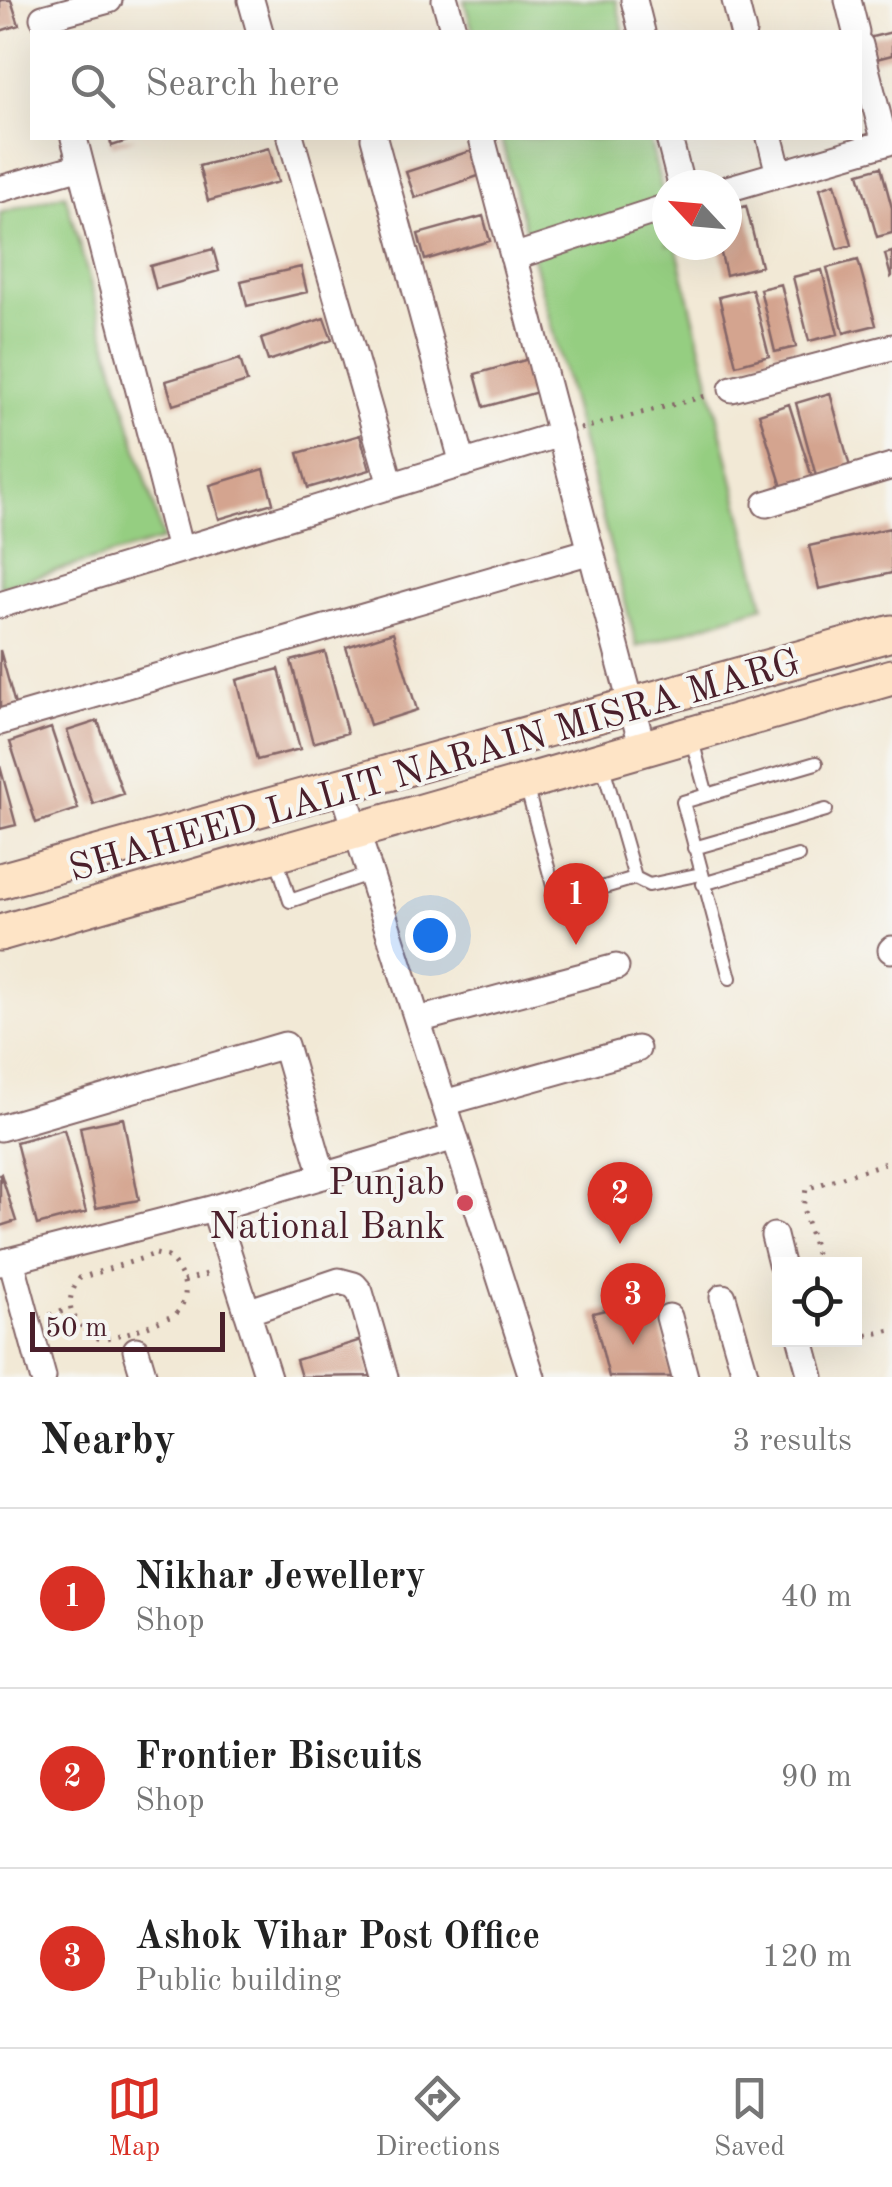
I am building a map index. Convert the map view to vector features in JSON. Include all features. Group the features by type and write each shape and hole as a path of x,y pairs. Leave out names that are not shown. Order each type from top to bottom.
{"street":[{"path":"43,17 109,0"},
{"path":"251,0 259,30"},
{"path":"446,0 454,30"},
{"path":"634,0 642,30"},
{"path":"735,0 742,30"},
{"path":"848,0 856,30"},
{"path":"742,185 889,142 862,52"},
{"path":"74,140 180,550"},
{"path":"292,140 391,486"},
{"path":"375,140 463,464"},
{"path":"483,140 642,748"},
{"path":"669,140 676,170"},
{"path":"770,140 779,174"},
{"path":"0,189 81,166"},
{"path":"513,257 652,212"},
{"path":"732,389 892,348"},
{"path":"0,605 560,434"},
{"path":"766,504 892,466"},
{"path":"0,722 591,550"},
{"name":"SHAHEED LALIT NARAIN MISRA MARG","path":"0,881 892,633"},
{"name":"SHAHEED LALIT NARAIN MISRA MARG","path":"0,933 892,677"},
{"path":"342,786 532,1377"},
{"path":"418,1020 616,967"},
{"path":"0,1128 286,1045 322,1176"},
{"path":"444,1102 637,1049"},
{"path":"43,1377 6,1262 214,1208 456,1137"},
{"path":"214,1208 268,1377"},
{"path":"774,1236 780,1257"},
{"path":"247,1312 339,1281 354,1285 360,1292 385,1377"},
{"path":"723,1297 746,1377"},
{"path":"669,1317 686,1377"},
{"path":"803,1347 811,1377"},
{"path":"136,1350 144,1377"}],"lane":[{"path":"690,735 707,795"},
{"path":"602,761 634,878"},
{"path":"730,978 683,802 816,763"},
{"path":"525,783 557,901 634,878 649,885 702,879 798,856"},
{"path":"694,848 826,810"},
{"path":"275,854 290,901 371,874"}],"path":[{"path":"560,434 732,389"},
{"path":"817,1257 803,1208 806,1190 892,1160"},
{"path":"156,1254 168,1257 184,1281 184,1300 176,1314 107,1338 86,1331 70,1310 72,1291 80,1278 156,1254"},
{"path":"862,1337 892,1330"}],"green space":[{"path":"464,0 616,0 624,30 472,30"},
{"path":"502,140 650,140 657,170 652,170 652,260 680,260 764,606 637,647"},
{"path":"65,194 163,540 0,587 0,213"}],"building":[{"path":"0,0 11,0 19,25 0,31"},
{"path":"892,32 892,55 869,61 864,39"},
{"path":"269,148 278,182 208,201 199,166"},
{"path":"476,149 484,174 415,198 406,172"},
{"path":"881,167 892,208 892,233 877,237 859,173"},
{"path":"835,183 852,245 837,249 820,188"},
{"path":"746,206 761,266 726,275 722,260 742,260 742,207"},
{"path":"483,216 490,241 425,260 418,234"},
{"path":"213,249 219,271 156,289 150,266"},
{"path":"892,252 892,276 891,277 885,254"},
{"path":"858,260 876,325 844,333 827,268"},
{"path":"301,267 307,292 247,306 241,281"},
{"path":"822,270 838,334 809,341 793,277"},
{"path":"781,284 796,347 775,352 760,289"},
{"path":"752,289 769,356 736,365 719,297"},
{"path":"324,318 332,340 268,361 261,339"},
{"path":"536,357 545,390 484,407 475,374"},
{"path":"240,359 247,382 173,405 166,381"},
{"path":"830,393 850,467 816,476 796,403"},
{"path":"789,404 812,477 782,487 759,414"},
{"path":"360,435 370,470 308,488 298,453"},
{"path":"264,469 273,503 219,519 210,485"},
{"path":"890,528 892,573 819,589 809,546"},
{"path":"393,632 417,710 370,725 346,647"},
{"path":"0,650 17,712 0,716"},
{"path":"325,652 347,733 313,743 291,661"},
{"path":"279,669 300,749 257,760 237,680"},
{"path":"98,721 123,794 93,804 67,731"},
{"path":"51,728 78,809 36,823 10,742"},
{"path":"0,766 16,825 0,829"},
{"path":"123,1118 139,1200 96,1208 80,1127"},
{"path":"64,1129 86,1212 37,1225 16,1142"},
{"path":"0,1175 16,1221 0,1226"},
{"path":"654,1298 673,1377 609,1377 593,1313"},
{"path":"361,1340 371,1376 301,1377 296,1360"}],"place":[{"name":"Nikhar Jewellery","path":"576,945"},
{"name":"Punjab National Bank","path":"465,1203"},
{"name":"Frontier Biscuits","path":"620,1244"},
{"name":"Ashok Vihar Post Office","path":"633,1345"}]}
